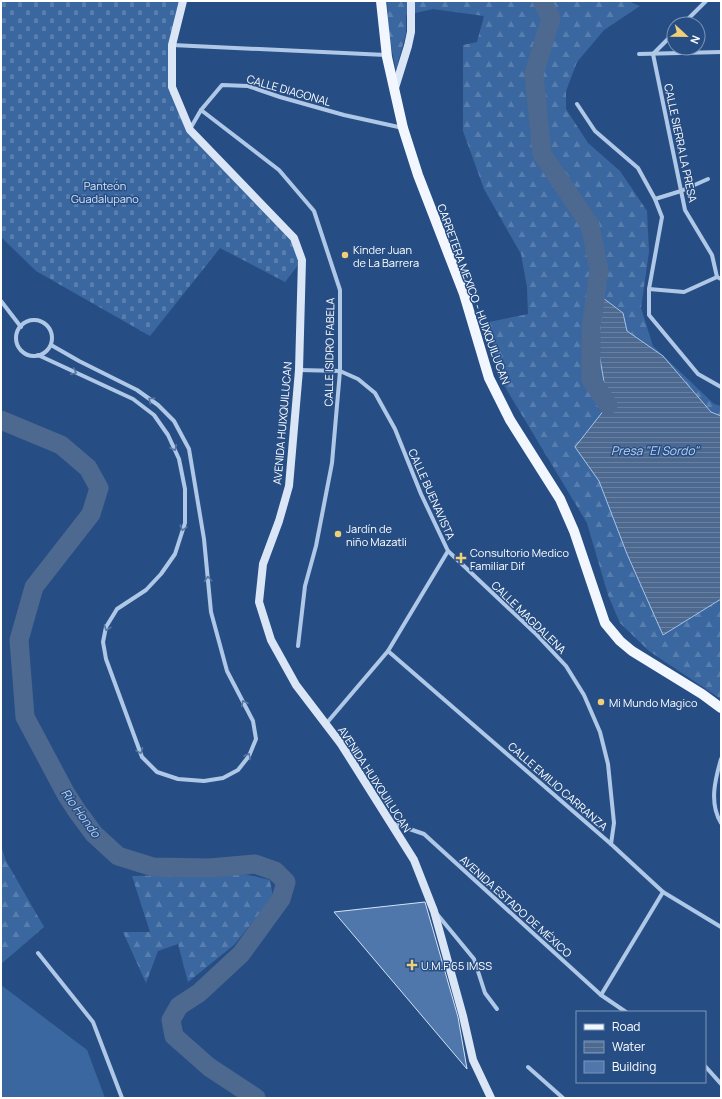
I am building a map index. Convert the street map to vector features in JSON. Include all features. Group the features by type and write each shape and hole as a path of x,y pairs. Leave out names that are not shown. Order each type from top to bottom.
{"main road":[{"name":"CARRETERA MEXICO - HUIXQUILUCAN","path":"381,1 387,55 403,128 418,175 464,294 490,378 510,420 560,500 574,531 605,623 620,641 632,651 702,694 721,708"}],"street":[{"name":"AVENIDA HUIXQUILUCAN","path":"183,1 172,45 172,87 190,130 294,238 302,260 299,370 289,486 279,521 262,564 259,602 271,640 296,685 341,744 414,860 434,911 463,1016 473,1060 491,1098"},
{"path":"394,92 410,39 411,1"},
{"path":"691,16 706,1"},
{"path":"653,54 666,41"},
{"path":"172,45 387,55"},
{"path":"639,54 721,52"},
{"name":"CALLE SIERRA LA PRESA","path":"653,54 686,210 712,255 719,278"},
{"name":"CALLE DIAGONAL","path":"190,130 201,110 222,86 248,86 280,97 344,115 403,128"},
{"path":"577,104 595,132 638,168 655,199 662,217 649,290 650,315 698,374 721,387"},
{"name":"CALLE ISIDRO FABELA","path":"201,110 279,170 314,211 340,290 340,371 332,463 316,546 305,586 298,646"},
{"path":"655,199 708,179"},
{"path":"649,290 684,292 719,278"},
{"path":"1,302 21,327"},
{"path":"38,356 44,354 51,345 52,334 50,329 41,322 30,321 21,327 17,337 19,348 28,355 38,356 133,399 154,415 168,435 179,459 185,489 185,523 175,554 161,574 146,590 117,609 106,627 103,642 106,659 142,757 157,772 178,779 204,781 223,778 238,770 249,756 256,739 253,721 227,671 213,619 204,539 189,449 174,421 158,405 137,390 51,345"},
{"name":"CALLE BUENAVISTA","path":"299,370 340,371 358,379 375,393 394,429 421,494 448,551 388,651 325,725"},
{"name":"CALLE MAGDALENA","path":"448,551 535,633 566,666 584,695 600,732 608,764 614,823 611,844"},
{"name":"CALLE EMILIO CARRANZA","path":"388,651 611,844 663,892 721,927"},
{"path":"721,759 715,781 714,802 721,823"},
{"name":"AVENIDA ESTADO DE MÉXICO","path":"390,822 424,834 601,995 625,1011"},
{"path":"601,995 663,892"},
{"path":"434,911 474,959 484,993 497,1009"},
{"path":"38,953 93,1022 122,1098"},
{"path":"528,1066 563,1098"},
{"path":"706,1067 721,1084"}],"green space":[{"name":"Panteón Guadalupano","path":"1,1 183,1 172,45 172,87 190,130 294,238 302,260 285,282 220,248 150,336 36,271 1,237"},
{"path":"387,1 628,1 640,6 604,30 577,62 566,91 566,109 588,143 620,171 647,211 649,252 641,308 653,346 714,404 721,406 721,699 649,651 620,623 608,595 587,523 499,377 489,322 528,314 527,287 521,254 484,189 463,131 463,45 477,42 484,16 433,9 406,15 406,33 396,70 389,36"},
{"path":"1,846 6,861 44,927 1,964"},
{"path":"244,874 270,880 273,897 234,945 188,982 178,944 158,951 146,983 123,932 150,932 132,876"},
{"path":"1,985 87,1050 105,1098 1,1098"}],"water":[{"name":"Presa \"El Sordo\"","path":"603,298 623,313 627,331 663,356 711,412 721,416 721,599 663,635 627,554 599,481 575,447 608,405 598,347"}],"building":[{"name":"U.M.F 65 IMSS","path":"425,902 458,1017 467,1069 334,912"}],"waterway":[{"path":"542,1 551,18 534,74 542,154 590,225 599,270 591,328 591,379 608,405"},
{"name":"Rio Hondo","path":"1,420 61,445 88,468 99,488 91,514 34,587 19,640 25,717 66,794 94,834 118,856 153,867 209,868 255,864 275,871 286,882 281,899 241,954 199,993 179,1006 171,1020 174,1036 209,1067 256,1098"}],"place":[{"name":"Kinder Juan de La Barrera","path":"345,255"},
{"name":"Jardín de niño Mazatli","path":"338,534"},
{"name":"Consultorio Medico Familiar Dif","path":"461,558"},
{"name":"Mi Mundo Magico","path":"601,702"},
{"name":"U.M.F 65 IMSS","path":"412,965"}]}
